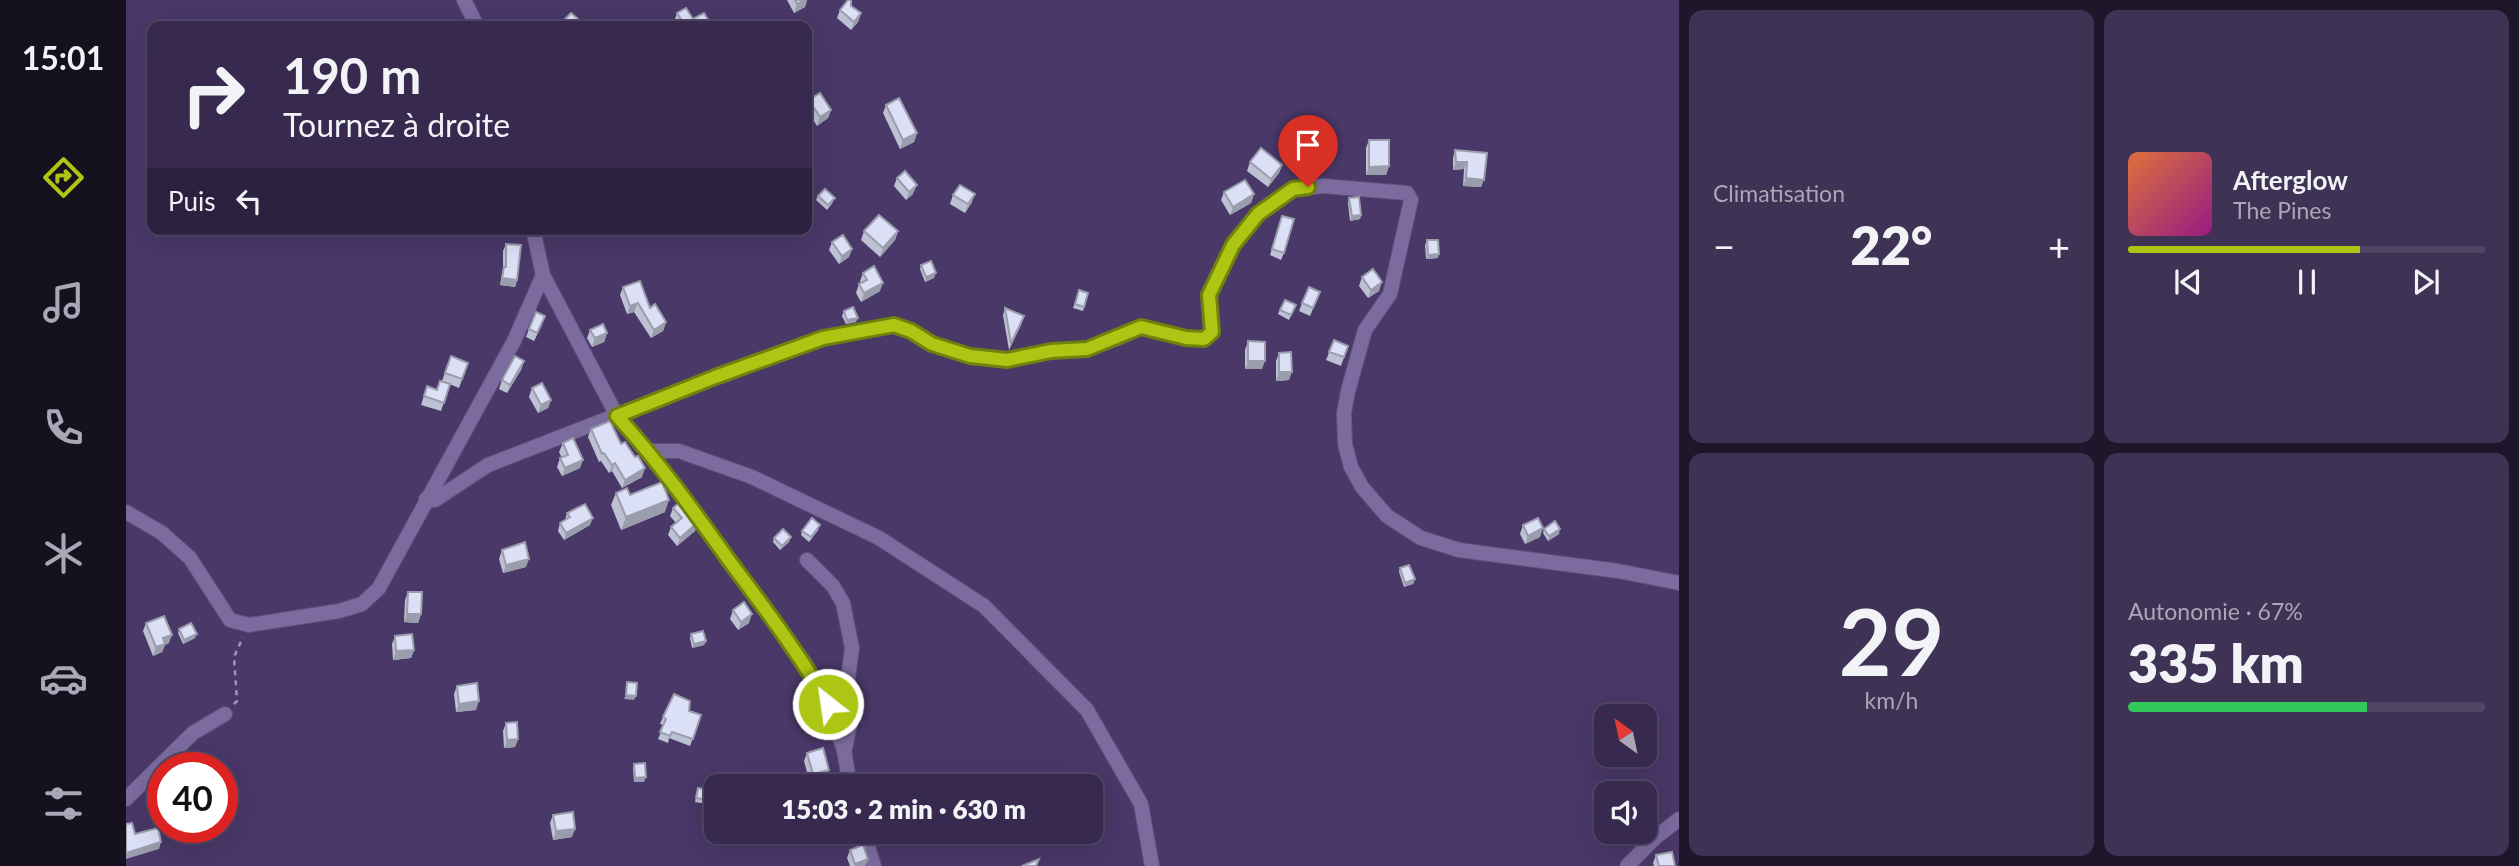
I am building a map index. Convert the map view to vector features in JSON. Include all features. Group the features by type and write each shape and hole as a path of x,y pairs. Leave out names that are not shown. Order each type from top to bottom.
{"street":[{"path":"464,0 474,21"},
{"path":"426,499 435,500 488,465 823,338 894,325 911,331 932,344 970,356 1007,360 1051,351 1087,349 1141,327 1186,338 1204,339 1212,332 1209,295 1233,245 1258,214 1293,189 1323,186 1407,193 1411,200 1390,294 1365,330 1344,413 1351,467 1362,487 1387,516 1421,538 1459,550 1618,571 1679,583"},
{"path":"534,235 542,275 617,416 648,451 804,662 828,704 845,750 848,774"},
{"path":"126,512 162,533 190,558 230,620 249,625 339,611 362,604 379,588 514,341 542,275"},
{"path":"648,451 679,452 752,477 879,538 984,606 1087,710 1141,804 1152,866"},
{"path":"807,560 833,586 843,603 852,648 848,678 850,724 845,750"},
{"path":"126,799 192,733 225,714"},
{"path":"1627,866 1679,819"},
{"path":"867,844 874,866"}],"path":[{"path":"225,714 237,701 234,657 249,625"}],"building":[{"path":"851,0 851,6 861,13 854,22 840,10"},
{"path":"686,8 693,19 704,13 709,21 679,21 681,19 677,13"},
{"path":"571,13 580,21 563,21"},
{"path":"820,93 831,110 820,117 812,105 812,98"},
{"path":"899,98 917,133 903,140 886,105"},
{"path":"1369,140 1389,140 1389,166 1369,167"},
{"path":"1261,148 1282,165 1271,179 1250,162"},
{"path":"1455,150 1487,153 1484,180 1466,178 1467,162 1456,162"},
{"path":"905,171 917,185 909,192 897,178"},
{"path":"1245,180 1254,194 1233,207 1224,192"},
{"path":"960,185 975,194 968,204 953,195"},
{"path":"825,189 835,198 828,205 818,196"},
{"path":"1359,197 1361,215 1352,216 1349,198"},
{"path":"879,215 898,231 883,248 864,231"},
{"path":"1282,216 1294,219 1284,253 1272,249"},
{"path":"843,235 852,249 842,256 832,242"},
{"path":"1427,240 1438,240 1439,254 1428,255"},
{"path":"506,244 521,245 517,280 502,278 506,267"},
{"path":"931,261 936,273 926,277 921,265"},
{"path":"874,266 883,283 864,293 859,284 867,280 863,273"},
{"path":"1373,269 1382,282 1371,290 1362,277"},
{"path":"640,281 650,308 655,304 666,322 654,330 638,303 630,306 623,287"},
{"path":"1309,287 1320,292 1313,308 1302,303"},
{"path":"1079,290 1088,293 1084,307 1075,304"},
{"path":"1285,300 1296,305 1291,315 1280,310"},
{"path":"853,307 858,318 847,320 844,311"},
{"path":"1005,308 1024,316 1011,343"},
{"path":"536,312 545,316 537,333 529,329"},
{"path":"603,324 607,333 595,338 590,330"},
{"path":"1334,340 1348,346 1344,357 1329,352"},
{"path":"1248,341 1265,342 1265,361 1248,361"},
{"path":"1291,352 1292,372 1279,372 1279,353"},
{"path":"451,356 468,363 462,379 445,373"},
{"path":"515,356 524,361 510,385 502,380"},
{"path":"440,381 450,384 444,403 424,396 427,386 437,390"},
{"path":"542,383 551,400 541,405 532,388"},
{"path":"610,421 621,444 625,442 645,468 625,480 615,463 612,465 604,453 602,454 591,429"},
{"path":"573,438 583,460 565,468 560,458 568,455 563,443"},
{"path":"662,482 669,500 626,517 616,493 627,488 630,495"},
{"path":"682,500 698,522 680,538 671,527 682,518 673,508"},
{"path":"585,504 593,518 566,533 560,523 570,517 567,513"},
{"path":"812,518 820,525 811,537 802,531"},
{"path":"1538,518 1543,528 1528,536 1523,525"},
{"path":"1555,521 1560,529 1549,536 1544,529"},
{"path":"783,529 791,537 782,546 774,538"},
{"path":"525,542 529,559 506,565 502,550"},
{"path":"1409,565 1415,579 1405,583 1400,568"},
{"path":"408,592 422,592 421,614 407,614"},
{"path":"744,602 752,614 741,622 733,610"},
{"path":"164,616 172,635 163,638 165,644 156,647 146,623"},
{"path":"191,623 197,634 184,640 179,629"},
{"path":"703,631 706,641 694,644 691,634"},
{"path":"412,634 414,650 396,651 395,636"},
{"path":"627,682 637,683 636,696 626,695"},
{"path":"477,683 479,701 459,704 457,686"},
{"path":"674,694 690,701 689,711 701,715 693,739 672,732 670,736 660,732 666,719 663,717"},
{"path":"517,722 518,739 507,740 506,723"},
{"path":"823,748 829,770 813,774 807,753"},
{"path":"645,763 646,777 635,778 634,764"},
{"path":"698,788 704,789 704,799 696,798"},
{"path":"573,812 575,829 556,831 553,815"},
{"path":"132,823 135,834 147,831 147,843 158,843 126,853 126,824"},
{"path":"863,845 868,859 855,864 850,850"},
{"path":"1672,852 1675,866 1659,866 1656,855"},
{"path":"1039,859 1036,866 1022,866"}],"route":[{"path":"828,704 804,662 739,573 648,451 617,416 823,338 894,325 911,331 932,344 970,356 1007,360 1051,351 1087,349 1141,327 1186,338 1204,339 1212,332 1209,295 1233,245 1258,214 1293,189 1308,187"}]}
